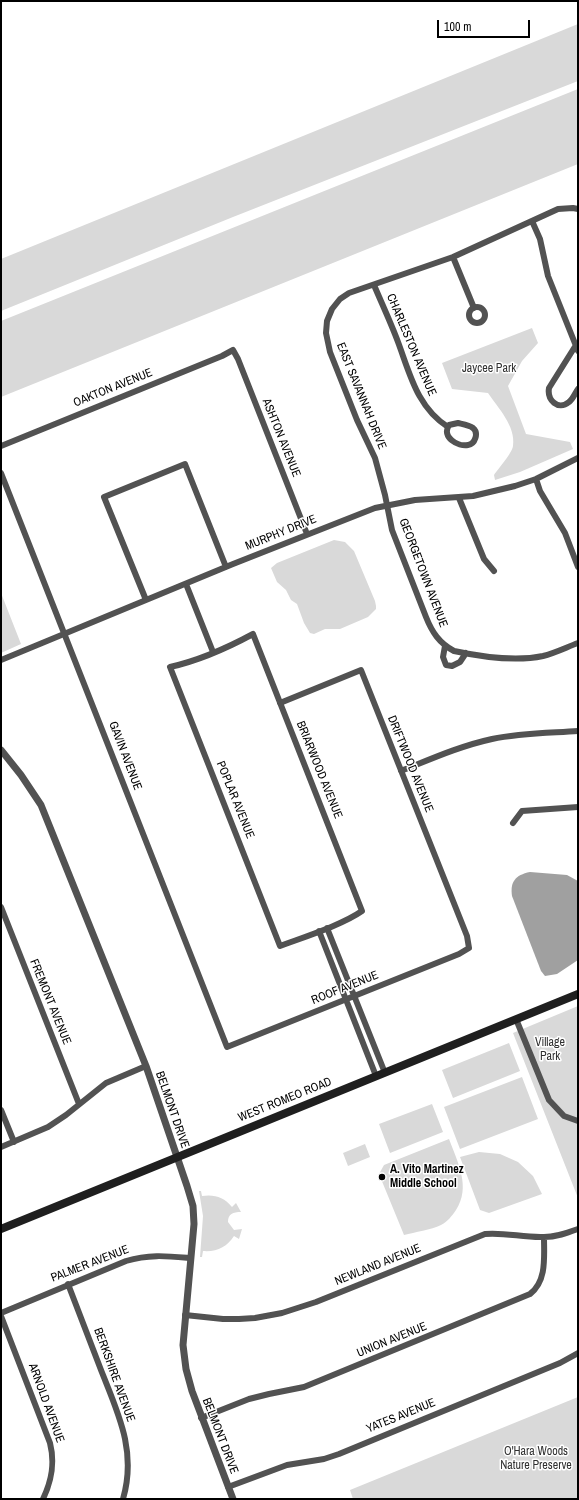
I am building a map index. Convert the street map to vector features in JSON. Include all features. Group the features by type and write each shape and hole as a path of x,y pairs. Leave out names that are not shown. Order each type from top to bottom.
{"main road":[{"name":"WEST ROMEO ROAD","path":"1,1229 578,994"}],"street":[{"name":"EAST SAVANNAH DRIVE","path":"386,504 375,458 357,420 330,352 326,333 326,321 332,309 349,293 453,257 558,209 578,209"},
{"path":"532,221 540,239 548,276 577,348 549,388 550,400 557,405 565,405 572,400 578,388"},
{"path":"453,257 474,308"},
{"name":"CHARLESTON AVENUE","path":"374,285 398,341 412,383 421,401 433,416 448,427"},
{"name":"OAKTON AVENUE","path":"1,446 222,356 233,350"},
{"name":"ASHTON AVENUE","path":"233,350 238,359 307,534"},
{"name":"CHARLESTON AVENUE","path":"455,423 472,428 476,434 475,440 467,446 451,440 447,436 448,427 455,423"},
{"name":"MURPHY DRIVE","path":"1,660 360,513 386,504 415,500 460,498 515,486 536,479 578,458"},
{"path":"146,600 104,497 185,464 226,567"},
{"name":"GAVIN AVENUE","path":"1,473 227,1047"},
{"path":"536,479 544,497 565,533 578,567"},
{"path":"460,498 484,559 494,572"},
{"name":"GEORGETOWN AVENUE","path":"386,504 392,530 426,617 434,634 445,646 454,651 497,658 533,657 550,654 578,643"},
{"path":"186,584 213,652"},
{"name":"BRIARWOOD AVENUE","path":"213,652 253,634 362,911 318,931"},
{"name":"GEORGETOWN AVENUE","path":"445,646 443,657 446,665 452,666 460,662 466,653"},
{"name":"POPLAR AVENUE","path":"213,652 170,667 280,946 318,931"},
{"name":"DRIFTWOOD AVENUE","path":"280,703 361,670 467,936 469,948"},
{"path":"401,771 454,750 492,739 525,734 578,731"},
{"name":"BELMONT DRIVE","path":"1,750 21,775 41,805 146,1066 187,1186 192,1206 194,1224 183,1345 186,1369 201,1418 232,1499"},
{"path":"513,823 522,811 578,807"},
{"name":"FREMONT AVENUE","path":"1,907 79,1104"},
{"path":"327,928 385,1073"},
{"path":"318,931 376,1076"},
{"name":"ROOF AVENUE","path":"227,1047 354,997 459,954 469,948"},
{"path":"516,1019 548,1100 564,1116 578,1121"},
{"path":"1,1147 48,1127 62,1118 106,1083 146,1066"},
{"path":"1,1110 14,1142"},
{"name":"NEWLAND AVENUE","path":"185,1315 223,1319 255,1318 282,1313 316,1302 485,1234 505,1233 544,1237 558,1236 578,1229"},
{"name":"UNION AVENUE","path":"201,1418 258,1397 304,1387 530,1294 541,1282 544,1268 544,1237"},
{"name":"PALMER AVENUE","path":"1,1314 68,1284 126,1261 143,1256 161,1255 190,1258"},
{"name":"BERKSHIRE AVENUE","path":"68,1284 122,1424 128,1454 127,1477 123,1499"},
{"name":"ARNOLD AVENUE","path":"1,1314 50,1442 53,1463 52,1474 43,1499"},
{"name":"YATES AVENUE","path":"228,1487 287,1466 324,1459 339,1454 560,1363 578,1353"}],"green space":[{"path":"578,24 578,81 233,217 1,311 1,259"},
{"path":"578,89 578,164 1,397 1,321"},
{"name":"Jaycee Park","path":"532,328 538,343 522,361 508,386 526,434 570,442 573,449 520,472 495,480 494,475 508,456 513,446 512,431 509,424 488,393 452,389 442,363"},
{"path":"334,540 345,542 354,551 375,601 376,609 368,617 340,629 325,629 314,634 310,633 304,623 297,604 291,600 286,590 277,582 271,568 277,563"},
{"path":"1,593 21,644 1,653"},
{"name":"Village Park","path":"578,1006 578,1198 513,1033"},
{"path":"509,1043 520,1071 453,1098 442,1070"},
{"path":"522,1077 538,1119 460,1149 444,1107"},
{"path":"432,1104 443,1132 390,1153 379,1124"},
{"path":"449,1139 462,1175 463,1184 460,1201 456,1210 447,1221 437,1227 404,1235 379,1174 384,1165"},
{"path":"365,1144 370,1157 348,1166 343,1153"},
{"path":"479,1152 500,1154 518,1162 533,1176 542,1194 489,1213 480,1210 460,1157"},
{"path":"199,1191 201,1191 202,1196 215,1196 226,1201 232,1207 236,1203 241,1212 232,1214 229,1217 228,1222 234,1230 242,1229 239,1239 234,1236 225,1246 217,1250 203,1251 202,1257 200,1257 203,1216"},
{"name":"O'Hara Woods Nature Preserve","path":"578,1397 578,1499 353,1499 350,1490"}],"shaded area":[{"path":"530,872 567,875 578,881 578,960 557,974 545,976 541,971 512,896 513,883 517,877"}],"place":[{"name":"A. Vito Martinez Middle School","path":"382,1177"}]}
